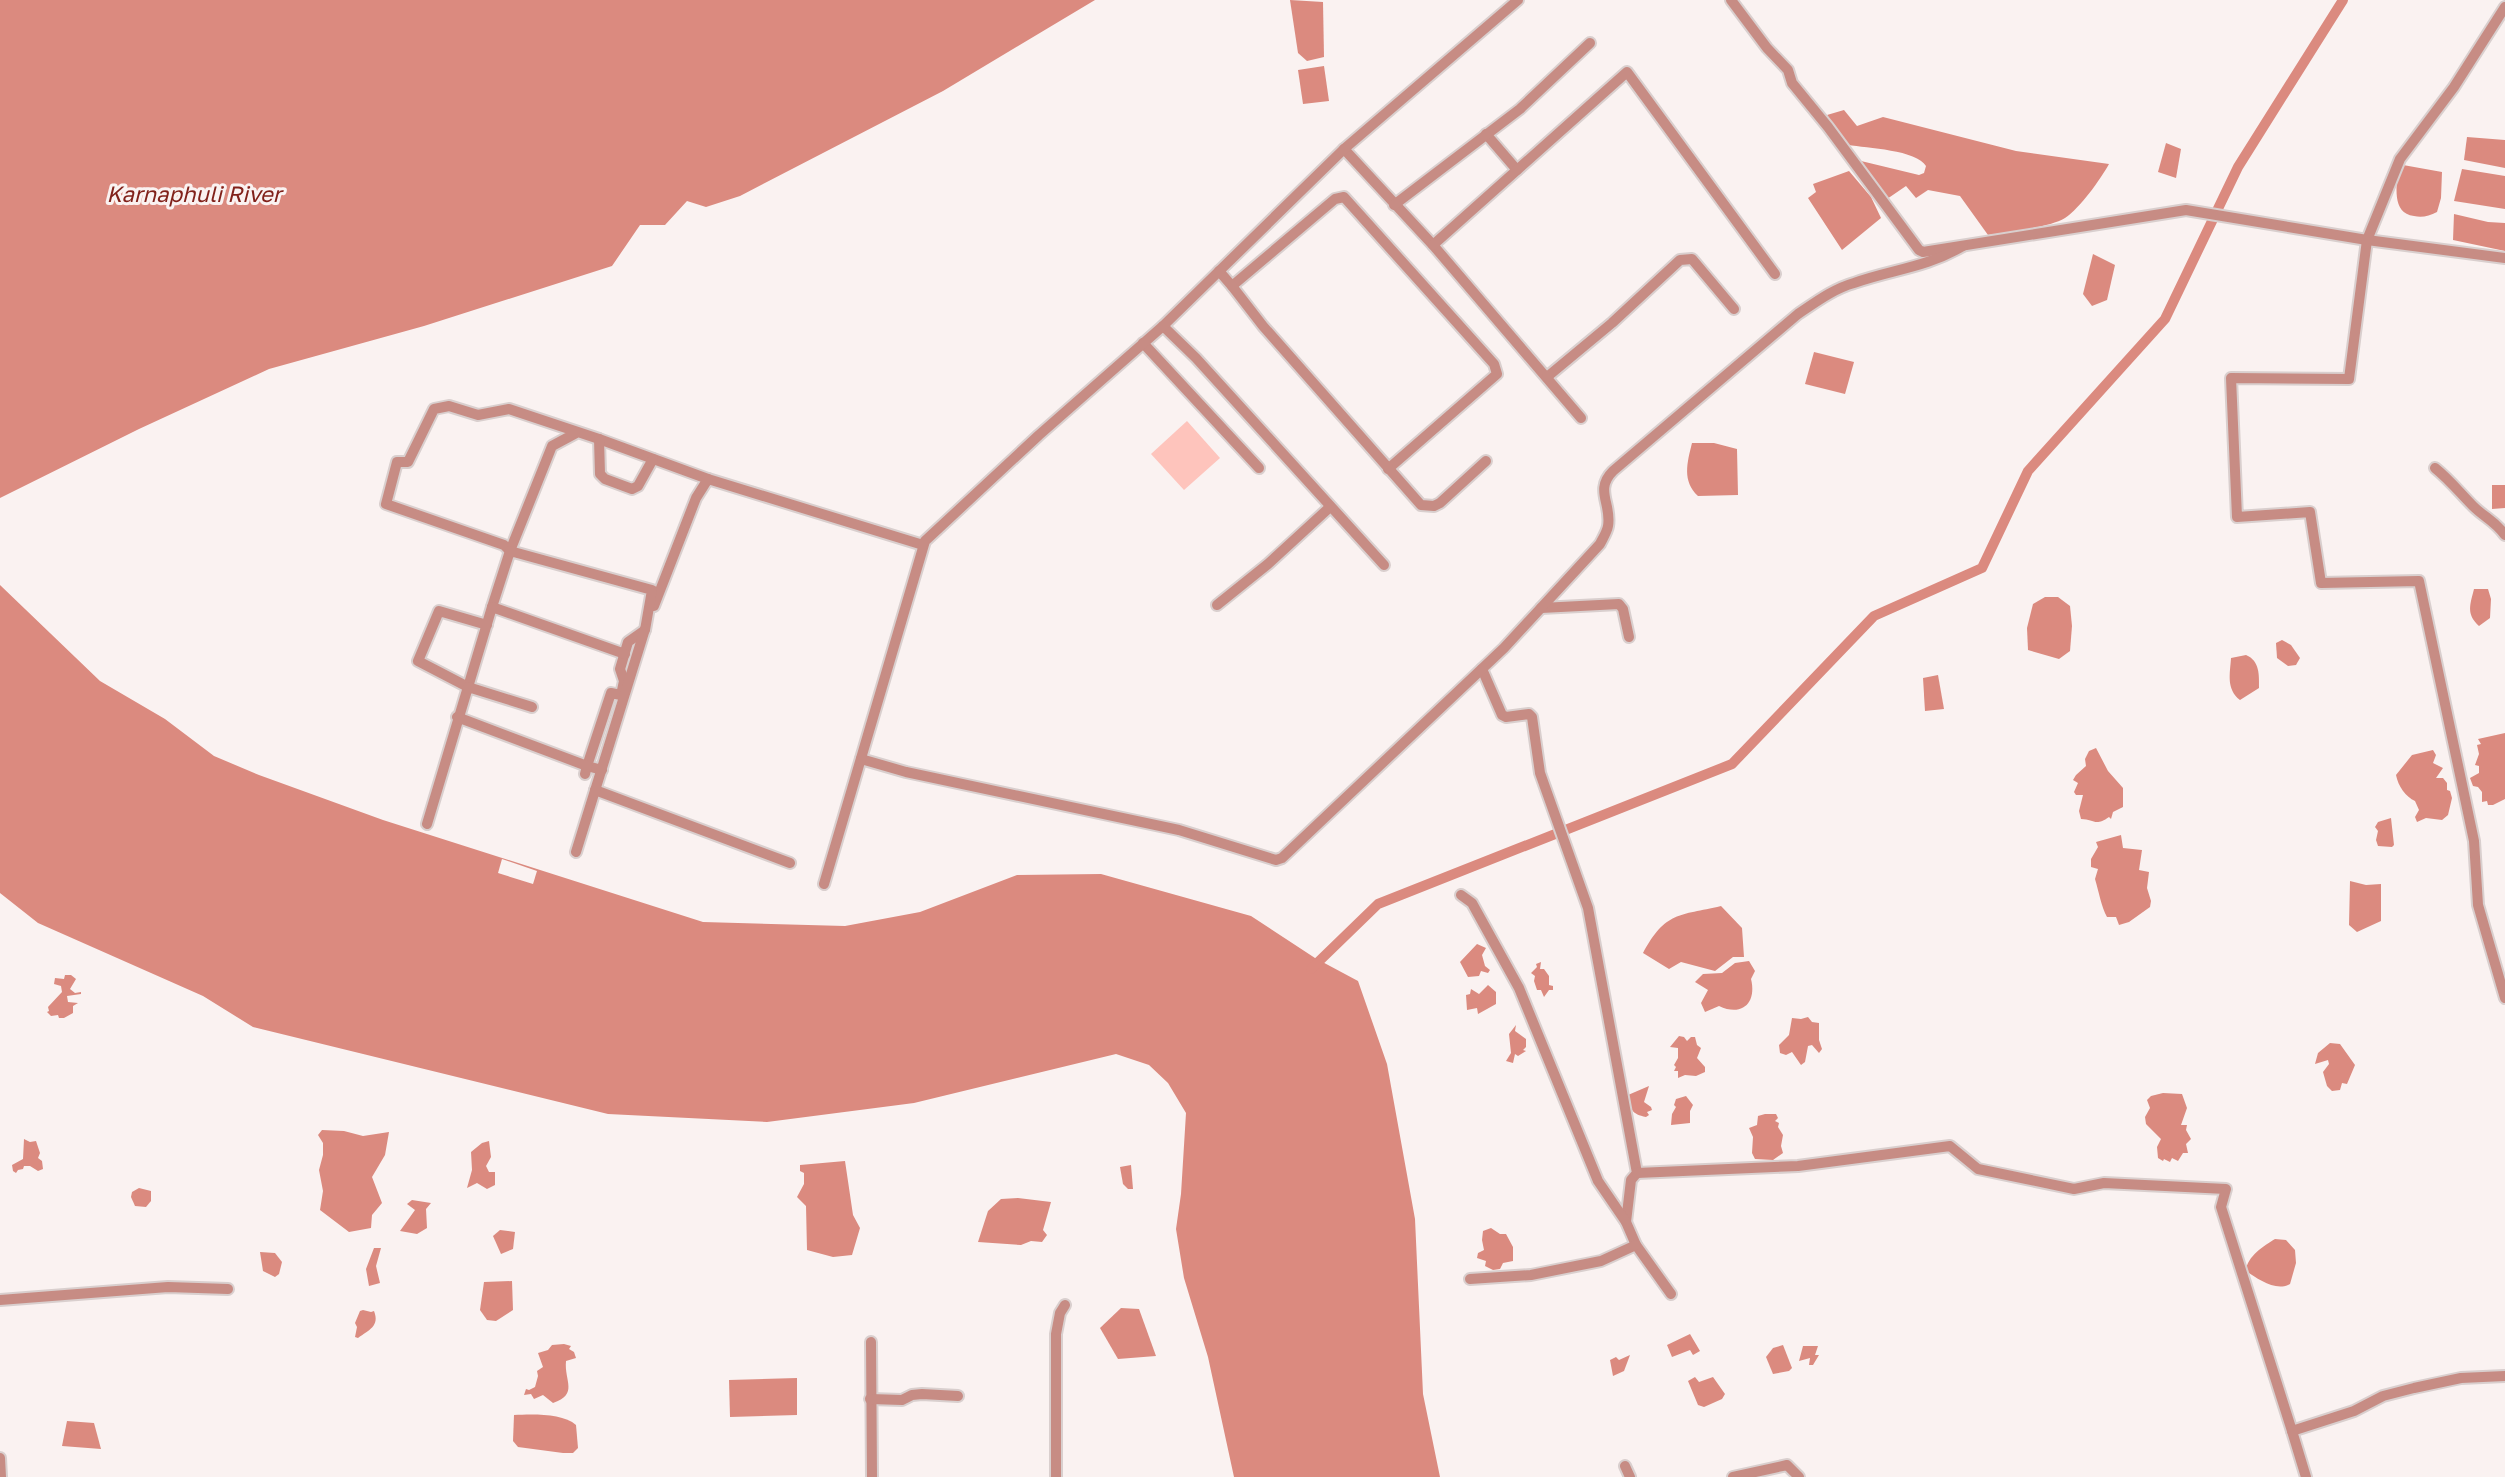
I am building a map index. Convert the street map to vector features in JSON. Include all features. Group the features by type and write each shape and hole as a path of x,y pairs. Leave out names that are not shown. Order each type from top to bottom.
{"street":[{"path":"824,884 925,541 1039,435 1163,326 1344,149 1518,0"},
{"path":"1731,0 1761,41 1788,70 1792,83 1828,127 1919,250 1932,252 2186,210 2367,240 2505,258"},
{"path":"2505,7 2454,87 2400,159 2367,240 2349,379 2231,378 2237,516 2310,512 2321,583 2419,581 2474,841 2478,905 2501,970 2505,998"},
{"path":"1394,205 1520,109 1590,43"},
{"path":"1433,245 1627,72 1775,274"},
{"path":"1486,134 1517,170"},
{"path":"1344,149 1433,245 1581,418"},
{"path":"1232,286 1335,199 1344,197 1494,364 1497,374 1388,469"},
{"path":"861,759 906,772 1179,830 1276,860 1295,846 1482,669 1600,544 1609,526 1605,479 1798,314 1830,293 1854,283 1928,264 1963,246"},
{"path":"1547,377 1680,260 1692,259 1734,309"},
{"path":"1219,271 1263,326 1421,505 1434,506 1440,503 1486,461"},
{"path":"1163,326 1196,358 1384,565"},
{"path":"1143,343 1259,468"},
{"path":"586,770 611,693 621,695 624,681 620,669 628,642 645,630 652,590 510,551 504,545 386,504 397,462 408,462 434,409 449,406 478,415 509,409 708,479 924,545"},
{"path":"427,824 457,717 510,551 552,446 578,432"},
{"path":"599,439 600,474 605,479 632,489 638,486 653,459"},
{"path":"2435,468 2455,484 2475,508 2496,522 2505,535"},
{"path":"576,852 645,630 696,498 708,479"},
{"path":"1217,605 1268,564 1330,507"},
{"path":"1541,608 1619,604 1623,609 1629,637"},
{"path":"492,607 625,654"},
{"path":"487,625 439,611 418,662 468,687 532,707"},
{"path":"1482,669 1502,715 1506,717 1529,714 1532,717 1540,773 1588,908 1637,1173"},
{"path":"457,717 586,770 602,770"},
{"path":"595,790 790,863"},
{"path":"1461,895 1472,903 1519,988 1598,1181 1626,1222 1636,1245 1671,1294"},
{"path":"1626,1222 1631,1180 1637,1173 1798,1166 1950,1146 1978,1169 2074,1189 2104,1183 2226,1189 2221,1207 2306,1477"},
{"path":"1470,1279 1530,1275 1600,1261 1636,1245"},
{"path":"0,1300 168,1287 228,1289"},
{"path":"1056,1477 1056,1334 1060,1313 1065,1305"},
{"path":"871,1342 872,1477"},
{"path":"2292,1431 2354,1411 2383,1396 2461,1378 2505,1376"},
{"path":"870,1399 902,1400 912,1395 922,1394 958,1396"},
{"path":"0,1458 1,1477"},
{"path":"1733,1477 1787,1465 1799,1477"}],"shaded area":[{"path":"1187,421 1220,458 1184,490 1151,454"}],"water":[{"name":"Karnaphuli River","path":"0,0 1095,0 943,91 740,196 706,207 687,201 665,225 640,225 612,266 424,326 269,369 139,429 0,498"},
{"path":"1290,0 1323,2 1324,57 1307,61 1298,53"},
{"path":"1324,66 1329,101 1303,104 1298,70"},
{"path":"1844,110 1857,126 1883,117 2016,151 2109,164 2077,208 2065,218 2038,227 1988,235 1960,196 1928,190 1916,198 1906,186 1887,199 1861,161 1919,175 1924,173 1926,166 1913,156 1902,153 1848,145 1827,115"},
{"path":"2467,137 2505,140 2505,168 2464,160"},
{"path":"2166,143 2181,149 2176,178 2158,172"},
{"path":"2403,165 2442,172 2441,198 2437,212 2420,217 2407,214 2402,210 2397,190 2398,168"},
{"path":"2462,169 2505,176 2505,209 2454,201"},
{"path":"1849,171 1871,197 1881,218 1842,250 1808,198 1816,192 1813,184"},
{"path":"2454,214 2488,222 2505,223 2505,251 2453,240"},
{"path":"2093,254 2115,265 2107,300 2092,306 2083,294"},
{"path":"1814,352 1854,362 1845,394 1805,384"},
{"path":"1692,443 1714,443 1737,449 1738,495 1698,496 1690,484 1687,471"},
{"path":"2492,485 2505,485 2505,508 2492,509"},
{"path":"0,585 100,681 165,719 214,756 259,775 383,820 703,922 845,926 920,912 1017,875 1101,874 1251,916 1315,958 1358,981 1387,1064 1415,1219 1423,1394 1440,1477 1234,1477 1208,1357 1184,1278 1176,1229 1181,1194 1186,1113 1168,1083 1149,1065 1116,1054 914,1103 767,1122 608,1114 253,1027 203,996 38,923 0,893"},
{"path":"2474,589 2488,589 2491,599 2490,618 2479,626 2471,613 2470,605"},
{"path":"2045,597 2058,597 2070,606 2072,626 2070,651 2059,659 2028,650 2027,628 2033,604"},
{"path":"2282,640 2291,645 2300,658 2296,665 2288,666 2277,658 2276,643"},
{"path":"2246,655 2256,665 2259,673 2259,688 2240,700 2231,686 2231,658"},
{"path":"1938,675 1944,709 1925,711 1923,678"},
{"path":"2505,733 2505,799 2488,805 2487,801 2482,802 2482,792 2478,787 2473,786 2470,778 2479,773 2479,766 2475,765 2479,754 2477,745 2481,744 2478,739"},
{"path":"2096,748 2108,771 2123,788 2123,807 2113,812 2111,819 2109,817 2097,822 2081,819 2079,811 2083,795 2076,795 2074,792 2078,783 2073,780 2086,766 2085,759 2089,751"},
{"path":"2433,750 2436,755 2433,763 2443,768 2436,778 2443,778 2447,783 2447,790 2450,791 2452,798 2448,815 2442,820 2426,818 2417,822 2415,817 2419,810 2415,801 2403,791 2396,775 2412,755"},
{"path":"2391,818 2394,845 2392,847 2378,846 2376,840 2378,831 2375,827 2378,822"},
{"path":"2121,835 2123,848 2142,850 2139,870 2149,872 2147,888 2151,901 2150,907 2129,922 2119,925 2116,917 2107,917 2105,913 2095,879 2098,869 2091,867 2091,859 2098,847 2096,842"},
{"path":"2350,881 2366,885 2381,884 2381,921 2357,932 2349,925"},
{"path":"1721,906 1742,928 1744,957 1733,957 1715,971 1681,962 1669,969 1643,953 1651,939 1667,922 1684,914"},
{"path":"1477,944 1486,948 1482,955 1485,966 1490,970 1488,973 1481,971 1479,976 1468,977 1460,962"},
{"path":"1749,961 1755,971 1751,979 1752,995 1746,1006 1735,1010 1719,1006 1705,1012 1701,1003 1708,990 1695,982 1703,974 1722,973 1735,963"},
{"path":"1541,962 1540,969 1544,969 1549,976 1549,985 1553,986 1553,990 1549,990 1544,997 1541,990 1537,990 1535,976 1531,973 1537,967 1536,964"},
{"path":"65,975 71,975 76,979 70,989 75,993 81,992 81,994 67,996 68,1002 78,1003 73,1006 73,1013 59,1018 58,1015 51,1016 47,1012 48,1007 62,992 61,986 54,984 55,978 64,979"},
{"path":"1488,985 1496,992 1496,1004 1478,1014 1477,1008 1467,1010 1466,995 1470,994 1471,989 1479,994"},
{"path":"1808,1017 1812,1022 1819,1023 1819,1040 1822,1049 1819,1053 1812,1045 1808,1046 1805,1062 1801,1065 1792,1052 1786,1055 1780,1053 1779,1045 1789,1035 1792,1018"},
{"path":"1516,1025 1515,1031 1526,1039 1526,1047 1523,1050 1526,1051 1518,1056 1515,1054 1513,1063 1506,1061 1511,1053 1509,1034"},
{"path":"1679,1036 1684,1037 1687,1041 1695,1037 1697,1045 1701,1048 1697,1058 1705,1067 1705,1072 1696,1076 1685,1075 1678,1078 1678,1071 1674,1071 1676,1067 1674,1065 1678,1058 1678,1048 1670,1047"},
{"path":"2330,1043 2340,1044 2355,1065 2347,1084 2342,1083 2340,1090 2332,1091 2327,1086 2323,1072 2329,1064 2328,1060 2315,1064 2318,1053"},
{"path":"1649,1086 1644,1102 1652,1110 1647,1112 1649,1115 1646,1117 1632,1110 1628,1095"},
{"path":"2163,1093 2182,1094 2187,1108 2181,1125 2187,1125 2186,1130 2191,1139 2186,1144 2188,1153 2183,1153 2178,1161 2172,1158 2170,1162 2164,1159 2163,1161 2158,1158 2157,1147 2161,1139 2146,1124 2145,1117 2150,1108 2147,1100 2151,1096"},
{"path":"1686,1096 1693,1105 1690,1111 1690,1123 1671,1125 1676,1099"},
{"path":"1776,1114 1778,1118 1775,1121 1779,1123 1778,1127 1783,1135 1781,1146 1783,1153 1773,1160 1755,1159 1752,1153 1753,1137 1749,1128 1757,1125 1758,1116"},
{"path":"322,1130 344,1131 363,1136 389,1132 385,1155 372,1177 382,1203 372,1215 371,1228 349,1232 320,1210 323,1191 319,1170 323,1143 318,1135"},
{"path":"24,1139 30,1142 36,1141 40,1153 38,1158 42,1161 43,1169 38,1171 30,1166 24,1166 16,1173 13,1171 12,1165 23,1159"},
{"path":"489,1141 491,1157 486,1166 489,1172 495,1172 495,1185 487,1189 477,1183 467,1188 472,1170 471,1152 482,1143"},
{"path":"845,1161 853,1215 860,1228 852,1255 833,1257 807,1250 806,1206 797,1197 804,1184 804,1173 800,1171 800,1165"},
{"path":"1131,1165 1133,1189 1128,1189 1123,1184 1120,1167"},
{"path":"139,1188 151,1191 151,1201 146,1207 135,1206 131,1197 132,1192"},
{"path":"1018,1198 1051,1202 1043,1230 1047,1235 1042,1242 1031,1241 1021,1245 978,1242 988,1211 1001,1199"},
{"path":"412,1200 431,1203 426,1209 427,1228 417,1234 400,1231 415,1210 407,1204"},
{"path":"1491,1228 1500,1234 1506,1234 1513,1247 1513,1261 1503,1263 1500,1269 1493,1270 1485,1266 1486,1261 1477,1258 1478,1253 1484,1250 1483,1231"},
{"path":"500,1230 515,1232 513,1249 501,1254 493,1236"},
{"path":"2275,1239 2286,1240 2295,1250 2296,1263 2290,1284 2285,1286 2267,1284 2246,1271 2253,1256"},
{"path":"374,1248 381,1248 376,1266 380,1283 369,1286 366,1269"},
{"path":"260,1252 275,1253 282,1262 279,1274 275,1277 263,1271"},
{"path":"512,1281 513,1310 496,1321 487,1320 480,1310 484,1282"},
{"path":"1121,1308 1139,1309 1156,1356 1118,1359 1100,1328"},
{"path":"360,1311 374,1311 376,1320 369,1330 358,1338 355,1337 357,1327 355,1323"},
{"path":"1690,1334 1700,1351 1693,1355 1690,1350 1672,1357 1667,1345"},
{"path":"552,1345 571,1346 569,1349 574,1352 576,1358 566,1361 568,1391 566,1395 553,1403 543,1395 534,1399 531,1394 524,1395 526,1389 535,1387 537,1371 543,1367 538,1353 548,1350"},
{"path":"1783,1345 1792,1368 1789,1371 1773,1374 1766,1357 1773,1348"},
{"path":"1803,1346 1818,1346 1815,1355 1819,1355 1813,1365 1809,1365 1810,1358 1799,1361"},
{"path":"1630,1355 1624,1371 1613,1376 1610,1360 1616,1357 1619,1360"},
{"path":"1695,1377 1699,1382 1713,1377 1725,1394 1722,1399 1704,1407 1698,1405 1688,1381"},
{"path":"797,1378 797,1415 730,1417 729,1380"},
{"path":"514,1415 547,1415 570,1421 576,1425 578,1448 573,1453 563,1453 518,1447 513,1441"},
{"path":"67,1421 94,1423 101,1449 62,1446"}],"pier":[{"path":"502,859 537,871 533,884 498,873"}],"waterway":[{"path":"1311,969 1378,904 1732,764 1874,616 1982,568 2028,471 2165,319 2238,167 2343,0"}]}
